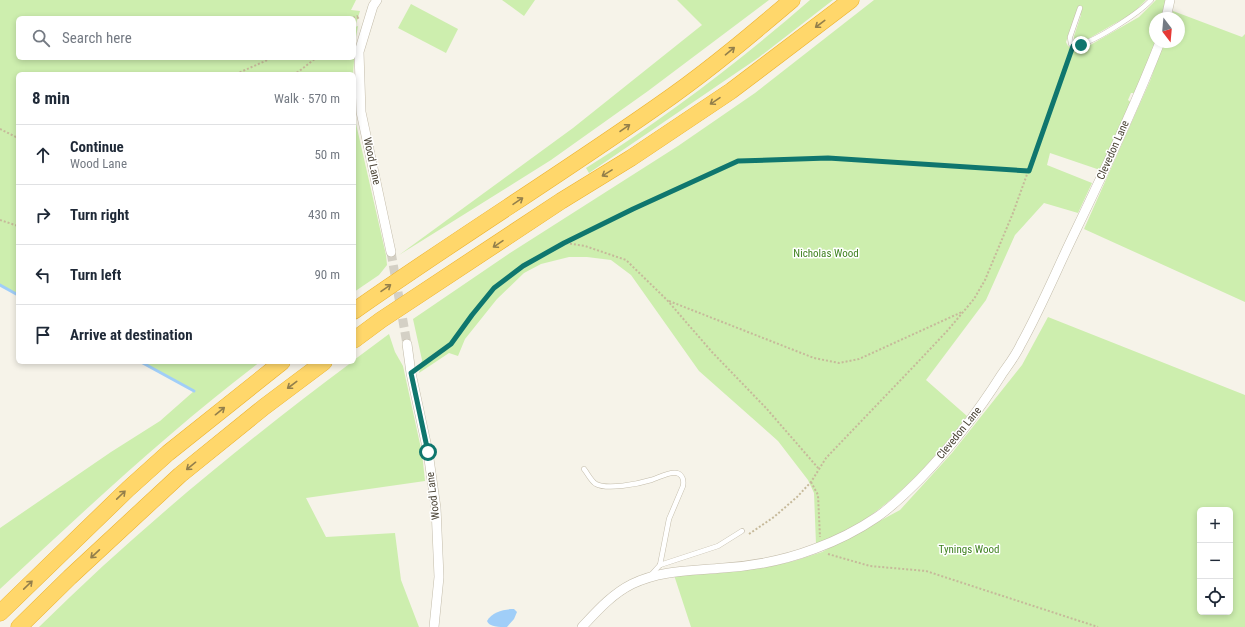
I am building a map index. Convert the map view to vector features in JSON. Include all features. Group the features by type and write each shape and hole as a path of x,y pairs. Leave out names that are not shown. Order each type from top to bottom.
{"highway":[{"path":"356,310 673,95 720,60 792,0"},
{"path":"356,339 387,316 631,158 731,91 850,0"},
{"path":"0,613 128,489 168,453 279,364"},
{"path":"19,627 180,475 264,407 321,364"}],"street":[{"name":"Wood Lane","path":"377,0 373,6 359,52 361,112 391,252"},
{"path":"1167,12 1170,0"},
{"name":"Clevedon Lane","path":"582,627 601,606 631,585 647,578 669,572 759,564 778,560 819,547 878,516 897,502 937,462 987,398 1021,345 1100,180 1157,48"},
{"name":"Wood Lane","path":"407,344 411,373 428,452 436,508 439,577 434,627"}],"lane":[{"path":"1080,8 1070,37 1071,44 1073,46 1086,43 1132,16 1151,0"},
{"path":"584,469 595,483 604,487 627,485 673,473 681,475 684,482 669,519 660,565"},
{"path":"647,578 660,565 718,546 742,531"}],"path":[{"path":"356,18 361,16"},
{"path":"1073,46 1029,171 985,280 963,312 916,364 826,458 811,482 818,495 819,547 822,552 870,566 926,571 1098,627"},
{"path":"240,72 268,60"},
{"path":"298,72 313,60"},
{"path":"0,129 16,137"},
{"path":"411,373 451,344 494,288 523,266 564,243 633,209 738,161 828,158 1029,171"},
{"path":"0,220 16,225"},
{"path":"564,243 585,246 626,260 667,300 712,352 766,408 819,469"},
{"path":"667,300 814,358 839,364 858,359 963,312"}],"green space":[{"path":"0,0 356,0 351,10 360,11 356,24 356,16 16,16 16,60 354,60 353,72 16,72 16,294 0,285"},
{"path":"502,0 535,0 524,16"},
{"path":"677,0 769,0 648,91 551,160 399,255 573,128 702,25"},
{"path":"810,0 833,0 758,58 589,173 586,168 673,109 729,67"},
{"name":"Nicholas Wood","path":"874,0 1146,0 1133,13 1081,43 1076,43 1074,41 1074,36 1081,15 1076,13 1066,42 1068,46 1076,50 1085,48 1139,17 1156,0 1167,0 1164,12 1149,12 1149,48 1154,48 1136,93 1131,93 1128,100 1132,103 1100,170 1050,153 1047,165 1092,183 1078,213 1044,203 1015,235 986,300 926,380 967,416 944,446 891,500 856,525 816,544 814,493 808,480 778,441 699,371 631,275 611,260 587,257 569,257 541,264 524,273 497,299 465,339 458,356 449,353 419,373 422,360 413,319 510,253 678,146 755,93"},
{"path":"411,4 458,29 446,53 398,28"},
{"path":"1185,16 1242,37 1245,34 1245,302 1084,229 1150,81 1162,48 1185,48"},
{"path":"358,26 356,37 356,27"},
{"path":"356,124 386,255 387,265 379,275 356,291"},
{"name":"Tynings Wood","path":"1048,317 1245,395 1245,627 691,627 674,575 720,573 762,568 794,561 822,552 900,510 952,453 1022,365"},
{"path":"389,334 395,352 403,366 422,453 425,481 306,498 326,537 395,533 401,580 419,627 39,627 113,557 191,489 270,424 349,364 356,364 356,359"},
{"path":"145,364 257,364 159,444 0,589 0,528 111,452 160,421 194,391"}],"water":[{"path":"514,609 517,612 514,619 507,627 492,626 487,621 492,615"}],"waterway":[{"path":"0,285 16,294"},
{"path":"145,364 194,391"}],"tunnel":[{"path":"391,252 407,344"}],"route":[{"path":"428,452 411,373 451,344 494,288 523,266 564,243 633,209 738,161 828,158 1029,171 1073,46 1081,45"}]}
